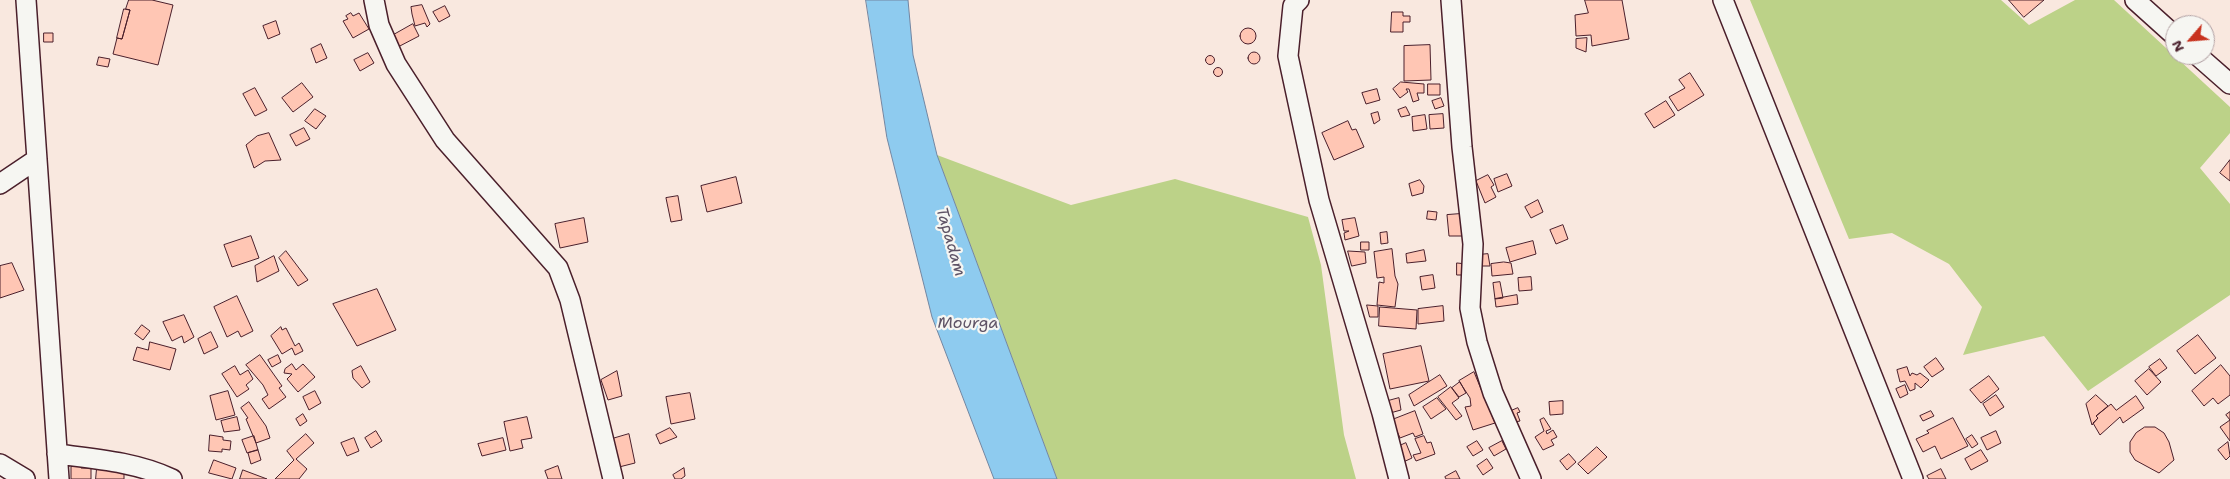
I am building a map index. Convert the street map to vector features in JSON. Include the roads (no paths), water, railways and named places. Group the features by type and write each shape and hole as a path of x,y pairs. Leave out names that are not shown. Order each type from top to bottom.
{"street":[{"path":"26,0 59,479"},
{"path":"374,0 379,25 396,64 445,140 558,268 570,300 613,479"},
{"path":"1300,0 1292,6 1288,56 1320,200 1382,413 1398,479"},
{"path":"1451,0 1462,147 1473,244 1470,308 1477,342 1493,393 1531,479"},
{"path":"1723,0 1913,479"},
{"path":"2135,0 2165,27"},
{"path":"2208,65 2230,84"},
{"path":"0,184 37,158"},
{"path":"57,454 126,463 157,472 172,479"},
{"path":"0,464 25,479"}],"water":[{"name":"Mourga","path":"866,0 908,0 913,55 937,155 1057,479 994,479 932,317 887,138"}],"water label":[{"name":"Tapadam","path":"950,242"}]}
